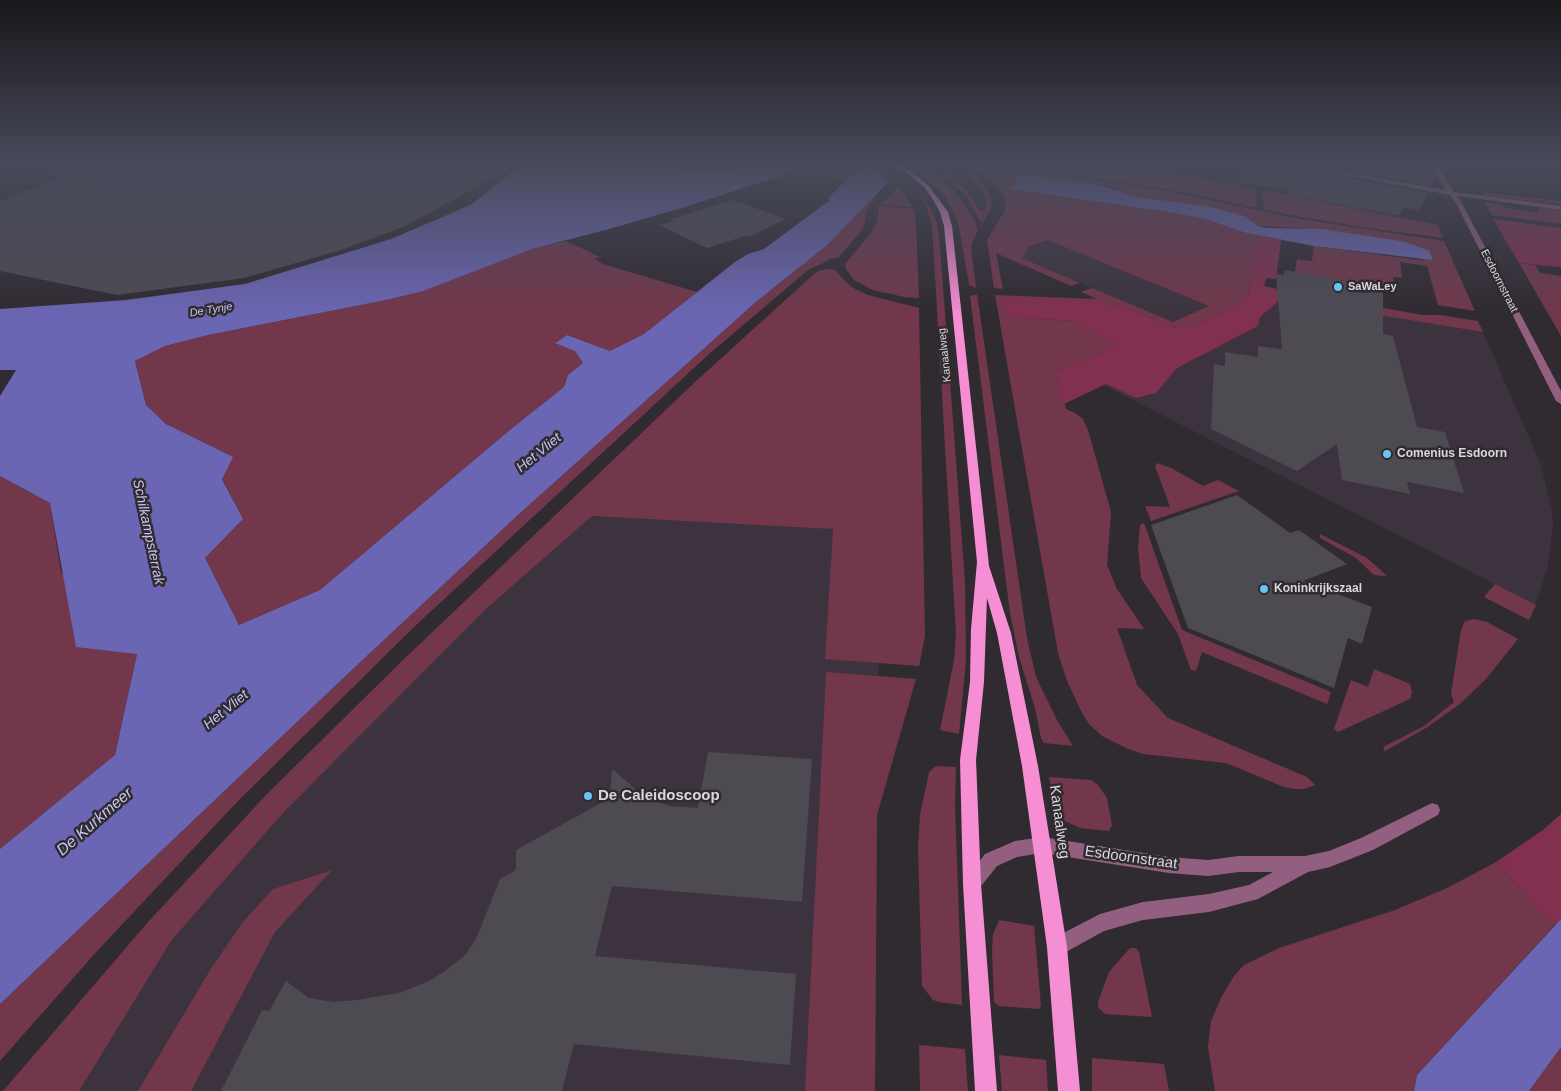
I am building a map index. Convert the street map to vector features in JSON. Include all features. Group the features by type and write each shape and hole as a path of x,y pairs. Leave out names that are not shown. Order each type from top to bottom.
{"main road":[{"name":"Kanaalweg","path":"945,215 948,226 983,562 978,629 977,682 968,760 972,884 986,1091"},
{"name":"Kanaalweg","path":"983,562 1004,633 1030,766 1057,947 1069,1091"}],"street":[{"name":"Esdoornstraat","path":"1466,215 1561,401"},
{"name":"Esdoornstraat","path":"972,884 991,860 1015,849 1042,845 1169,865 1208,868 1239,864 1305,864 1330,859 1367,844 1432,810"},
{"name":"Esdoornstraat","path":"1057,947 1100,923 1143,911 1209,904 1252,893 1305,864"}],"shaded area":[{"path":"856,215 866,215 863,229 838,258 831,259 808,270 708,355 414,627 239,800 98,950 0,1061 0,1004 519,514 757,301 826,246"},
{"path":"878,215 914,215 919,298 904,297 873,290 854,280 846,269 845,264 870,234 877,221"},
{"path":"929,215 933,215 937,224 940,246 965,582 966,660 959,734 940,730 954,660 956,634 932,225"},
{"path":"955,215 972,215 978,230 971,246 976,288 969,285 958,221"},
{"path":"977,215 987,215 982,224"},
{"path":"1002,215 1184,215 1205,219 1258,235 1248,294 1235,306 1190,328 1176,328 1126,308 1101,301 1024,318 1073,321 1113,344 1103,352 1055,372 1066,409 1083,419 1088,430 1111,512 1107,565 1117,589 1144,629 1117,628 1137,685 1168,718 1307,777 1315,785 1304,789 1295,789 1284,787 1226,763 1143,754 1102,736 1089,724 1082,713 1067,681 1058,653 995,295 1097,299 1081,292 1092,288 1173,322 1209,306 1048,240 1029,246 1022,258 1080,283 1071,286 996,253 1003,289 994,288 987,240"},
{"path":"1241,215 1280,215 1444,241 1475,311 1438,305 1427,266 1400,262 1402,278 1393,277 1395,290 1295,272 1297,259 1312,261 1314,246 1426,261 1352,234 1302,228 1258,226"},
{"path":"1292,215 1387,215 1438,225 1443,238 1360,227"},
{"path":"1492,215 1561,215 1561,224"},
{"path":"1493,219 1561,228 1561,267 1519,263"},
{"path":"1258,235 1281,240 1276,279 1266,278 1264,286 1278,289 1281,299 1260,317 1258,326 1177,368 1156,393 1136,398 1106,384 1064,404 1055,372 1103,352 1113,344 1073,321 1024,318 1006,314 1002,297 1101,301 1126,308 1176,328 1190,328 1235,306 1248,294"},
{"path":"1048,240 1207,304 1209,307 1173,322 1021,258 1029,246"},
{"path":"566,241 600,257 594,259 603,264 697,292 644,334 610,351 567,335 556,342 575,351 583,363 568,375 564,387 511,429 320,590 239,625 205,558 243,519 222,478 232,457 166,424 146,405 135,361 165,346 208,335 386,300 532,249"},
{"path":"1519,263 1535,265 1540,273 1561,276 1561,336"},
{"path":"832,269 851,287 868,295 919,308 925,636 919,666 825,659 833,529 592,516 486,609 283,813 171,941 79,1091 3,1091 149,921 267,794 403,660 694,383 814,274 821,270"},
{"path":"1279,289 1422,315 1440,315 1478,321 1483,332 1281,299"},
{"name":"Comenius Esdoorn","path":"1278,290 1480,325 1541,465 1552,510 1553,525 1548,565 1536,605 1101,384"},
{"path":"977,294 1027,638 1036,677 1057,720 1073,746 1044,743 1019,657 1010,613 970,296"},
{"path":"1157,463 1171,468 1203,486 1218,480 1239,491 1151,521 1145,506 1170,507 1155,466"},
{"path":"0,476 50,503 61,572 137,654 115,755 0,849"},
{"name":"De Caleidoscoop","path":"592,516 888,531 878,676 875,1091 46,1091 171,941 283,813 486,609"},
{"path":"1144,523 1182,630 1331,692 1327,704 1202,652 1196,671 1191,670 1178,634 1141,578 1138,547 1140,525"},
{"path":"1320,534 1367,558 1387,576 1374,575 1356,558 1320,538"},
{"path":"1495,584 1536,605 1529,620 1484,597"},
{"path":"1474,619 1487,622 1518,639 1486,679 1460,704 1426,728 1385,751 1383,747 1424,726 1454,702 1451,694 1461,630 1465,621"},
{"path":"1374,669 1410,684 1412,693 1410,699 1338,732 1334,729 1351,680 1368,687"},
{"path":"826,672 916,679 877,815 875,1091 805,1091"},
{"path":"936,766 956,767 955,805 962,1005 933,1000 922,986 918,848 920,815 929,772"},
{"path":"1049,777 1091,780 1098,785 1107,798 1112,825 1109,831 1080,828 1061,819 1055,812"},
{"path":"1561,814 1561,919 1554,926 1496,862 1543,830"},
{"path":"1496,862 1554,926 1417,1075 1414,1091 1215,1091 1208,1047 1211,1021 1222,996 1234,976 1244,965 1279,948 1395,910 1447,888"},
{"path":"332,870 275,932 191,1091 138,1091 212,967 243,922 273,889"},
{"path":"999,920 1034,926 1041,1006 1039,1009 999,1006 994,1002 992,951 993,935"},
{"path":"1130,948 1136,948 1139,952 1152,1017 1105,1014 1098,1007 1109,972"},
{"path":"919,1045 965,1049 968,1091 920,1091"},
{"path":"1561,1047 1561,1091 1529,1091"},
{"path":"999,1055 1046,1060 1048,1091 1002,1091"},
{"path":"1092,1058 1164,1064 1169,1091 1092,1091"}],"water":[{"path":"447,215 658,215 532,249 423,291 208,335 165,346 135,361 146,405 166,424 233,457 222,479 243,519 205,558 239,625 320,590 511,429 564,387 568,375 583,363 575,351 555,343 567,335 610,351 644,334 735,262 748,254 764,249 810,215 856,215 826,246 757,301 519,514 0,1004 0,849 115,755 137,654 76,647 50,503 0,476 0,396 16,370 0,370 0,309 126,300 245,284 391,239"},
{"path":"1184,215 1241,215 1258,226 1266,228 1322,229 1406,242 1429,251 1433,260 1314,246 1247,233 1205,219"},
{"path":"1561,919 1561,1047 1529,1091 1414,1091 1417,1075"}],"building":[{"path":"0,215 426,215 408,225 341,250 244,278 117,295 0,271"},
{"path":"685,215 774,215 786,219 751,236 745,236 707,248 659,225 675,221 672,219"},
{"path":"1285,270 1383,288 1383,334 1393,336 1417,427 1445,432 1464,493 1407,482 1410,494 1342,480 1337,444 1297,471 1211,429 1214,364 1225,366 1225,352 1258,357 1258,346 1282,349 1276,274 1284,275"},
{"name":"Koninkrijkszaal","path":"1237,495 1290,533 1299,530 1347,564 1303,581 1372,607 1362,644 1348,638 1334,688 1188,628 1151,525"},
{"path":"708,752 812,759 802,902 612,886 595,956 796,974 790,1065 574,1044 562,1091 221,1091 262,1010 269,1011 286,981 309,998 334,1002 399,993 429,981 465,955 476,939 500,879 516,870 516,850 610,798 612,769 647,799 670,806 698,808"}],"place":[{"name":"SaWaLey","path":"1338,287"},
{"name":"Comenius Esdoorn","path":"1387,454"},
{"name":"Koninkrijkszaal","path":"1264,589"},
{"name":"De Caleidoscoop","path":"588,796"}],"water label":[{"name":"De Tynje","path":"211,310"},
{"name":"Het Vliet","path":"539,453"},
{"name":"Schilkampsterrak","path":"148,532"},
{"name":"Het Vliet","path":"226,710"},
{"name":"De Kurkmeer","path":"95,822"}]}
